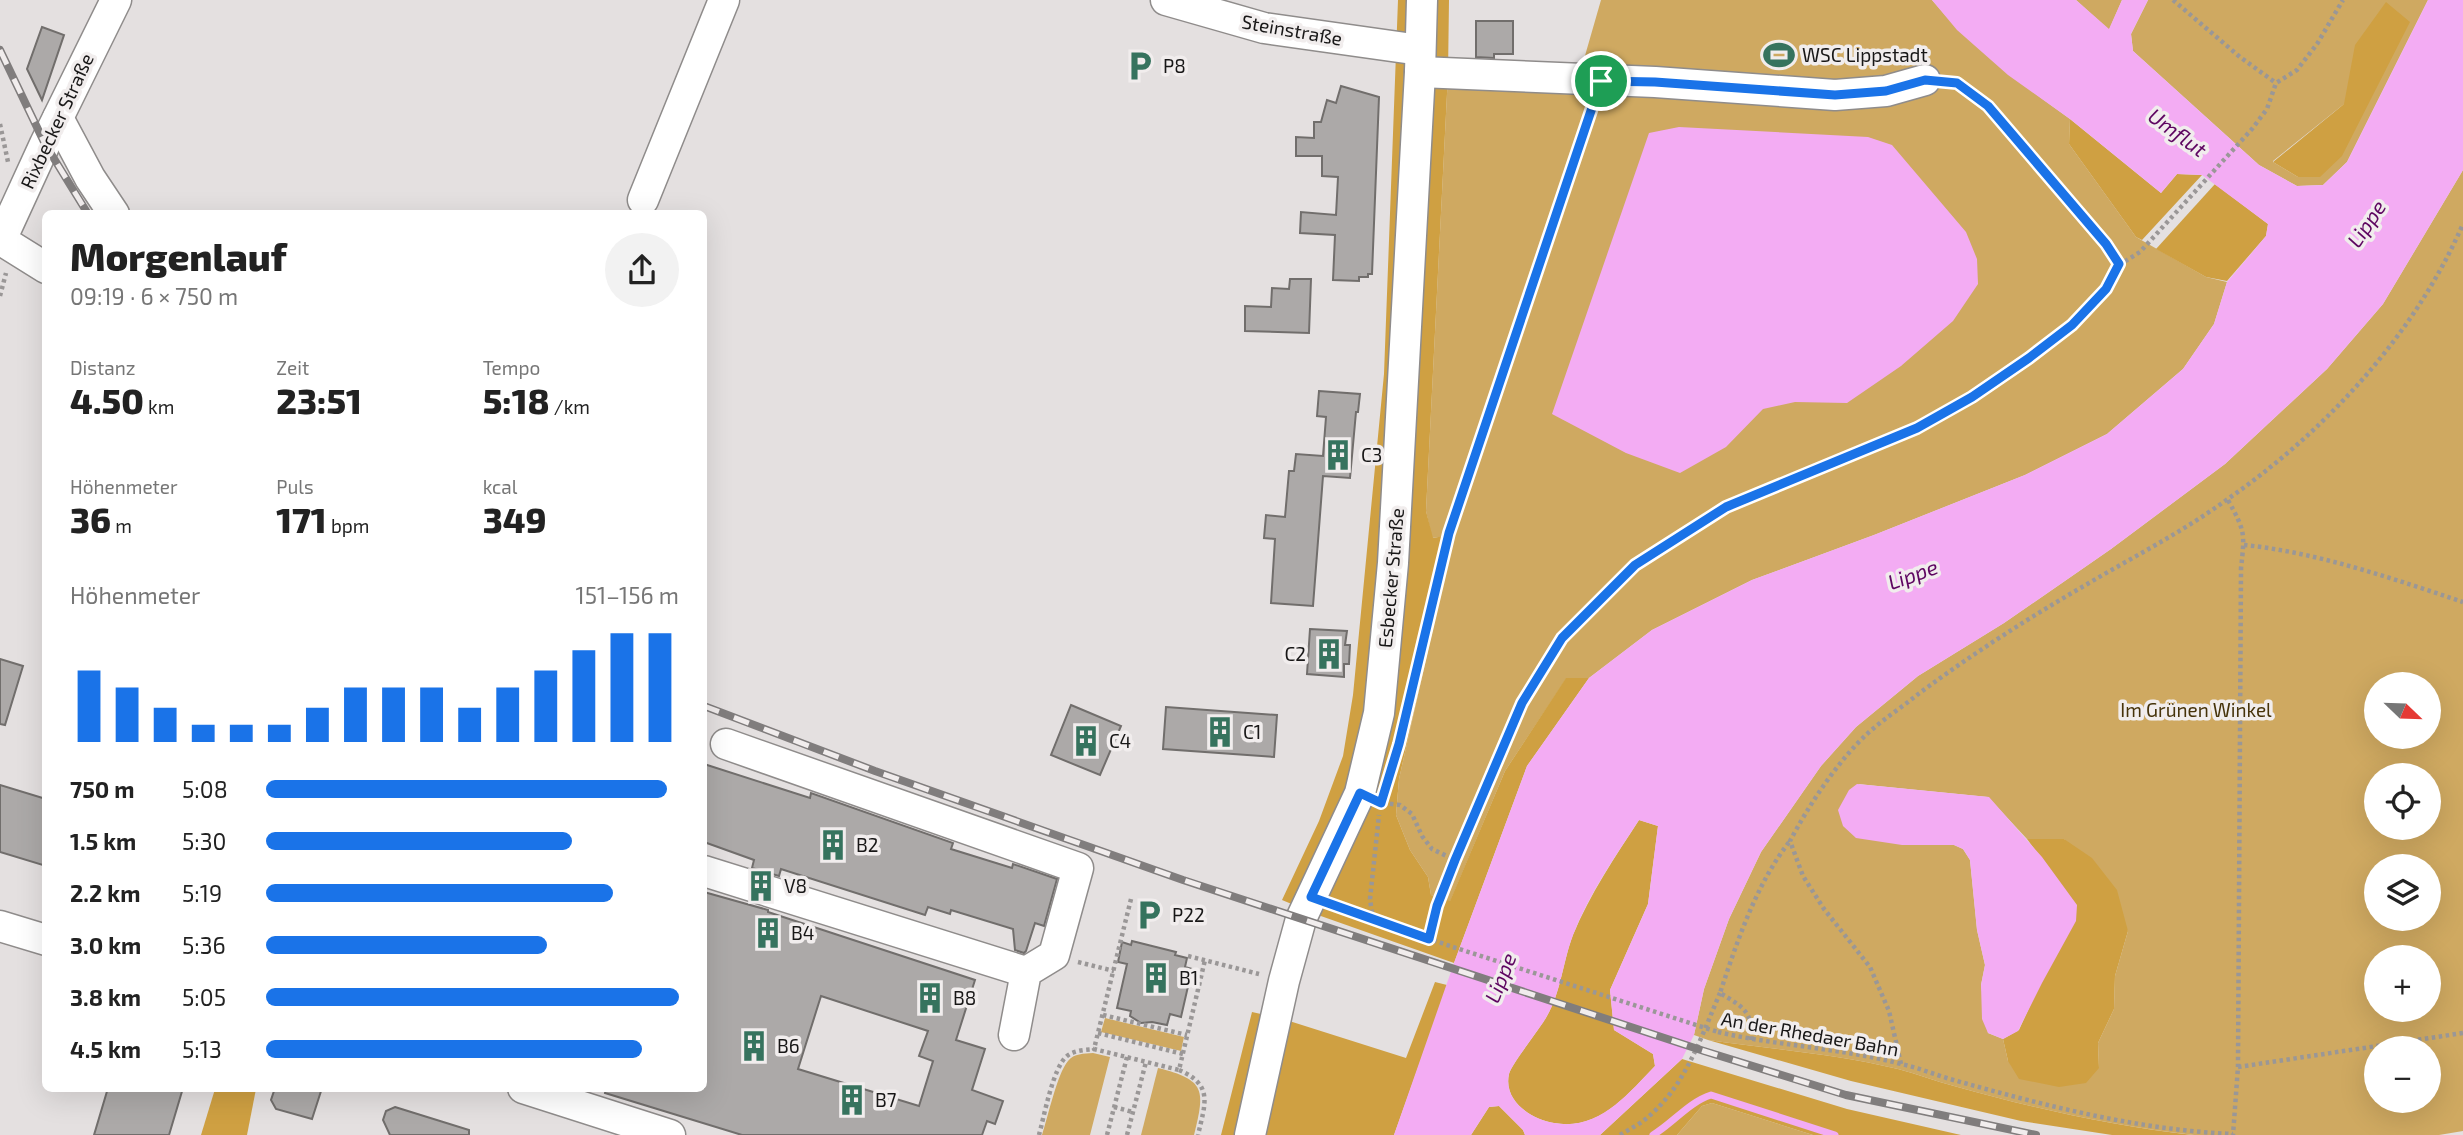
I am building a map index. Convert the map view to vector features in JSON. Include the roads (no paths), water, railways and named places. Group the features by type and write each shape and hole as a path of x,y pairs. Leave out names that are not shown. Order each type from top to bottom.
{"street":[{"name":"Rixbecker Straße","path":"0,241 116,0"},
{"path":"643,200 724,0"},
{"name":"Steinstraße","path":"1166,0 1264,28 1420,61 1601,81 1655,82 1835,95 1886,91 1925,80"},
{"name":"Esbecker Straße","path":"1250,1135 1283,981 1301,919 1360,793 1378,713 1394,563 1422,0"},
{"path":"58,118 90,178 111,210"},
{"path":"0,241 42,266"},
{"path":"726,744 1078,869 1054,955 1026,972 1014,1035"},
{"path":"707,872 1026,972"},
{"path":"0,926 42,939"},
{"path":"536,1092 670,1135"}],"water":[{"path":"1932,0 2076,0 2109,29 2122,0 2148,0 2131,34 2133,51 2259,165 2297,186 2323,185 2347,162 2428,0 2463,0 2463,170 2383,304 2327,369 2225,464 2111,549 2004,623 1918,676 1856,727 1821,766 1761,852 1729,919 1704,989 1694,1035 1682,1059 1600,1135 1525,1135 1499,1106 1489,1107 1471,1135 1394,1135 1527,766 1589,678 1652,630 1752,580 2025,475 2107,434 2183,369 2214,324 2227,282 2266,236 2268,224 2202,175 2177,174 2161,193 2070,119 2008,75 1957,30","holes":["1639,820 1658,826 1648,904 1610,990 1614,1030 1653,1054 1655,1066 1622,1099 1598,1116 1570,1124 1545,1121 1528,1113 1515,1100 1508,1084 1509,1074 1552,1007 1573,935 1603,876"]},
{"path":"1679,127 1868,137 1892,145 1966,232 1977,259 1978,284 1953,321 1901,366 1847,403 1795,402 1763,409 1726,447 1680,473 1626,453 1552,414 1649,133"},
{"path":"1857,784 1989,797 2042,857 2077,905 2076,921 2018,1031 2003,1039 1988,1033 1982,1019 1981,985 1985,965 1977,930 1970,860 1963,849 1954,845 1902,845 1856,838 1843,826 1838,810 1849,790"}],"waterway":[{"path":"1653,1135 1695,1103 1711,1095 1835,1135"}],"railway":[{"path":"0,50 45,144 86,210"},
{"path":"707,707 875,771 1183,880 1704,1051 1846,1095 2036,1135"}],"place":[{"name":"WSC Lippstadt","path":"1779,55"},
{"name":"P8","path":"1140,66"},
{"name":"C3","path":"1338,455"},
{"name":"C2","path":"1329,654"},
{"name":"C1","path":"1220,732"},
{"name":"C4","path":"1086,741"},
{"name":"B2","path":"833,845"},
{"name":"V8","path":"761,886"},
{"name":"P22","path":"1149,915"},
{"name":"B4","path":"768,933"},
{"name":"B1","path":"1156,978"},
{"name":"B8","path":"930,998"},
{"name":"B6","path":"754,1046"},
{"name":"B7","path":"852,1100"}],"water label":[{"name":"Umflut","path":"2177,133"},
{"name":"Lippe","path":"2367,224"},
{"name":"Lippe","path":"1913,575"},
{"name":"Lippe","path":"1501,978"}],"park label":[{"name":"Im Grünen Winkel","path":"2196,710"}]}
